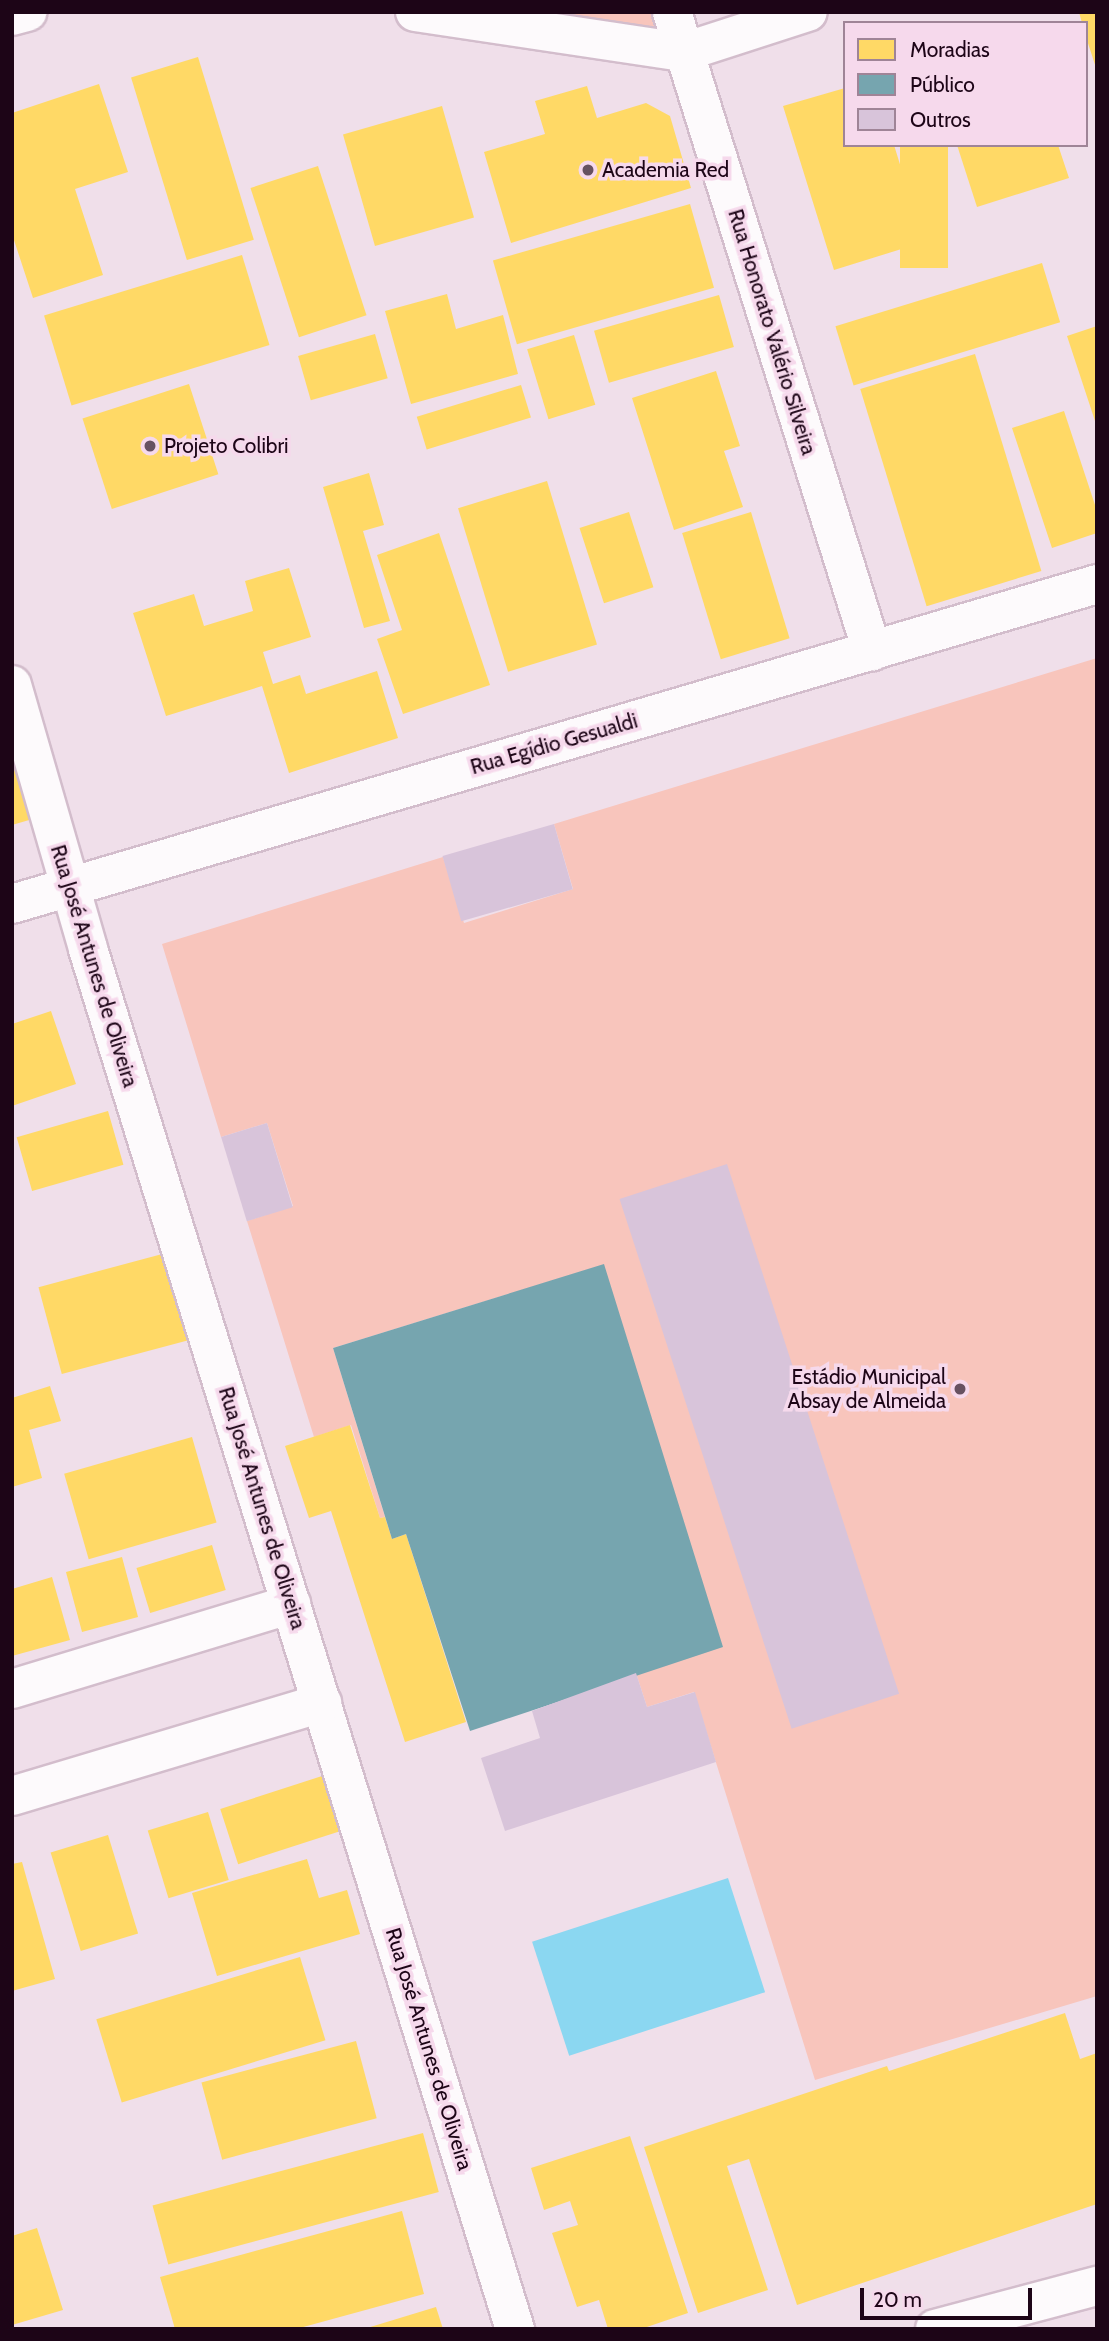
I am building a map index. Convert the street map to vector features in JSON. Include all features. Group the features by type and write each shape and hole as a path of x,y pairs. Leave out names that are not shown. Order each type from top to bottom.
{"street":[{"path":"12,16 27,12"},
{"path":"415,12 684,52 808,12"},
{"name":"Rua Honorato Valério Silveira","path":"672,12 872,651"},
{"name":"Rua Egídio Gesualdi","path":"12,904 1097,584"},
{"name":"Rua José Antunes de Oliveira","path":"12,685 69,886 515,2329"},
{"path":"12,1689 291,1604"},
{"path":"12,1796 322,1703"},
{"path":"935,2329 1097,2286"}],"shaded area":[{"path":"480,12 664,12 675,45"},
{"path":"1097,658 1097,1996 815,2080 694,1692 647,1707 636,1673 603,1265 333,1348 385,1517 380,1518 351,1425 314,1437 247,1221 293,1206 267,1123 221,1137 162,944 443,857 464,923 573,889 554,824"}],"water":[{"path":"728,1878 765,1992 569,2056 532,1942"}],"building: Moradias":[{"path":"1079,12 1097,12 1097,71 1088,43 1088,21 1081,21"},
{"path":"198,57 254,240 187,260 131,77"},
{"path":"99,84 128,172 75,189 103,275 33,298 12,234 12,113"},
{"name":"Academia Red","path":"587,86 597,118 646,103 670,116 691,188 511,243 484,152 545,134 535,101"},
{"path":"843,89 843,147 895,147 924,242 834,270 783,106"},
{"path":"442,106 474,218 375,246 343,134"},
{"path":"900,147 948,147 948,268 900,268"},
{"path":"958,147 1059,147 1069,178 977,207"},
{"path":"318,166 367,315 299,337 250,188"},
{"path":"690,204 714,288 517,344 493,261"},
{"path":"242,255 269,345 72,405 44,316"},
{"path":"1042,263 1060,322 854,385 835,326"},
{"path":"447,294 456,329 503,315 518,374 411,404 385,311"},
{"path":"719,295 734,347 609,383 594,331"},
{"path":"1097,326 1097,424 1096,424 1067,336"},
{"path":"375,334 388,378 311,400 298,356"},
{"path":"574,335 595,405 548,419 527,349"},
{"path":"975,354 1041,571 927,606 860,389"},
{"path":"716,371 740,446 724,451 743,507 674,530 632,398"},
{"name":"Projeto Colibri","path":"189,384 218,474 112,509 82,419"},
{"path":"521,385 531,418 427,449 417,417"},
{"path":"1064,411 1097,511 1097,533 1052,548 1012,428"},
{"path":"369,473 384,525 363,531 390,621 364,628 323,487"},
{"path":"547,481 597,645 508,672 458,508"},
{"path":"629,512 653,587 604,603 580,528"},
{"path":"751,512 790,638 721,659 682,533"},
{"path":"439,533 490,685 403,714 377,639 402,630 377,555"},
{"path":"289,568 311,637 263,652 273,684 300,675 306,694 377,671 398,738 289,773 262,686 166,716 133,613 194,594 204,626 253,611 245,581"},
{"path":"12,725 43,816 12,825"},
{"path":"51,1011 76,1084 12,1106 12,1024"},
{"path":"108,1111 123,1165 32,1191 17,1137"},
{"path":"166,1253 189,1340 62,1374 38,1287"},
{"path":"50,1386 61,1421 29,1430 42,1478 12,1487 12,1398"},
{"path":"350,1425 380,1518 385,1517 392,1539 406,1534 466,1722 405,1742 331,1511 309,1518 285,1446"},
{"path":"192,1437 217,1523 89,1559 64,1474"},
{"path":"212,1545 226,1590 150,1613 136,1568"},
{"path":"122,1557 138,1617 82,1632 66,1572"},
{"path":"52,1577 70,1640 12,1656 12,1589"},
{"path":"322,1776 340,1831 238,1864 220,1809"},
{"path":"208,1812 229,1880 169,1898 148,1830"},
{"path":"108,1835 138,1933 81,1951 51,1853"},
{"path":"307,1859 319,1898 347,1890 360,1934 217,1976 192,1893"},
{"path":"22,1862 55,1979 12,1991 12,1864"},
{"path":"300,1957 325,2040 122,2102 96,2019"},
{"path":"1065,2013 1080,2059 1097,2053 1097,2204 797,2305 749,2159 727,2166 768,2290 698,2313 644,2147 887,2066 889,2071"},
{"path":"356,2041 377,2118 222,2160 201,2082"},
{"path":"423,2133 439,2192 168,2264 153,2205"},
{"path":"630,2136 688,2313 641,2329 608,2329 599,2300 577,2307 552,2233 578,2225 570,2201 544,2210 531,2168"},
{"path":"402,2211 424,2294 296,2329 175,2329 160,2277"},
{"path":"37,2228 63,2310 12,2325 12,2236"},
{"path":"436,2307 443,2329 367,2329 367,2328"}],"building: Público":[{"path":"604,1264 723,1647 470,1731 406,1534 392,1539 333,1348"}],"building: Outros":[{"path":"554,824 573,889 461,921 442,856"},
{"path":"267,1123 293,1207 247,1221 221,1137"},
{"path":"727,1164 899,1694 792,1729 620,1199"},
{"path":"636,1673 647,1707 695,1692 716,1762 505,1831 481,1758 540,1738 532,1711"}],"place":[{"name":"Academia Red","path":"588,170"},
{"name":"Projeto Colibri","path":"150,446"},
{"name":"Estádio Municipal Absay de Almeida","path":"960,1389"}]}
